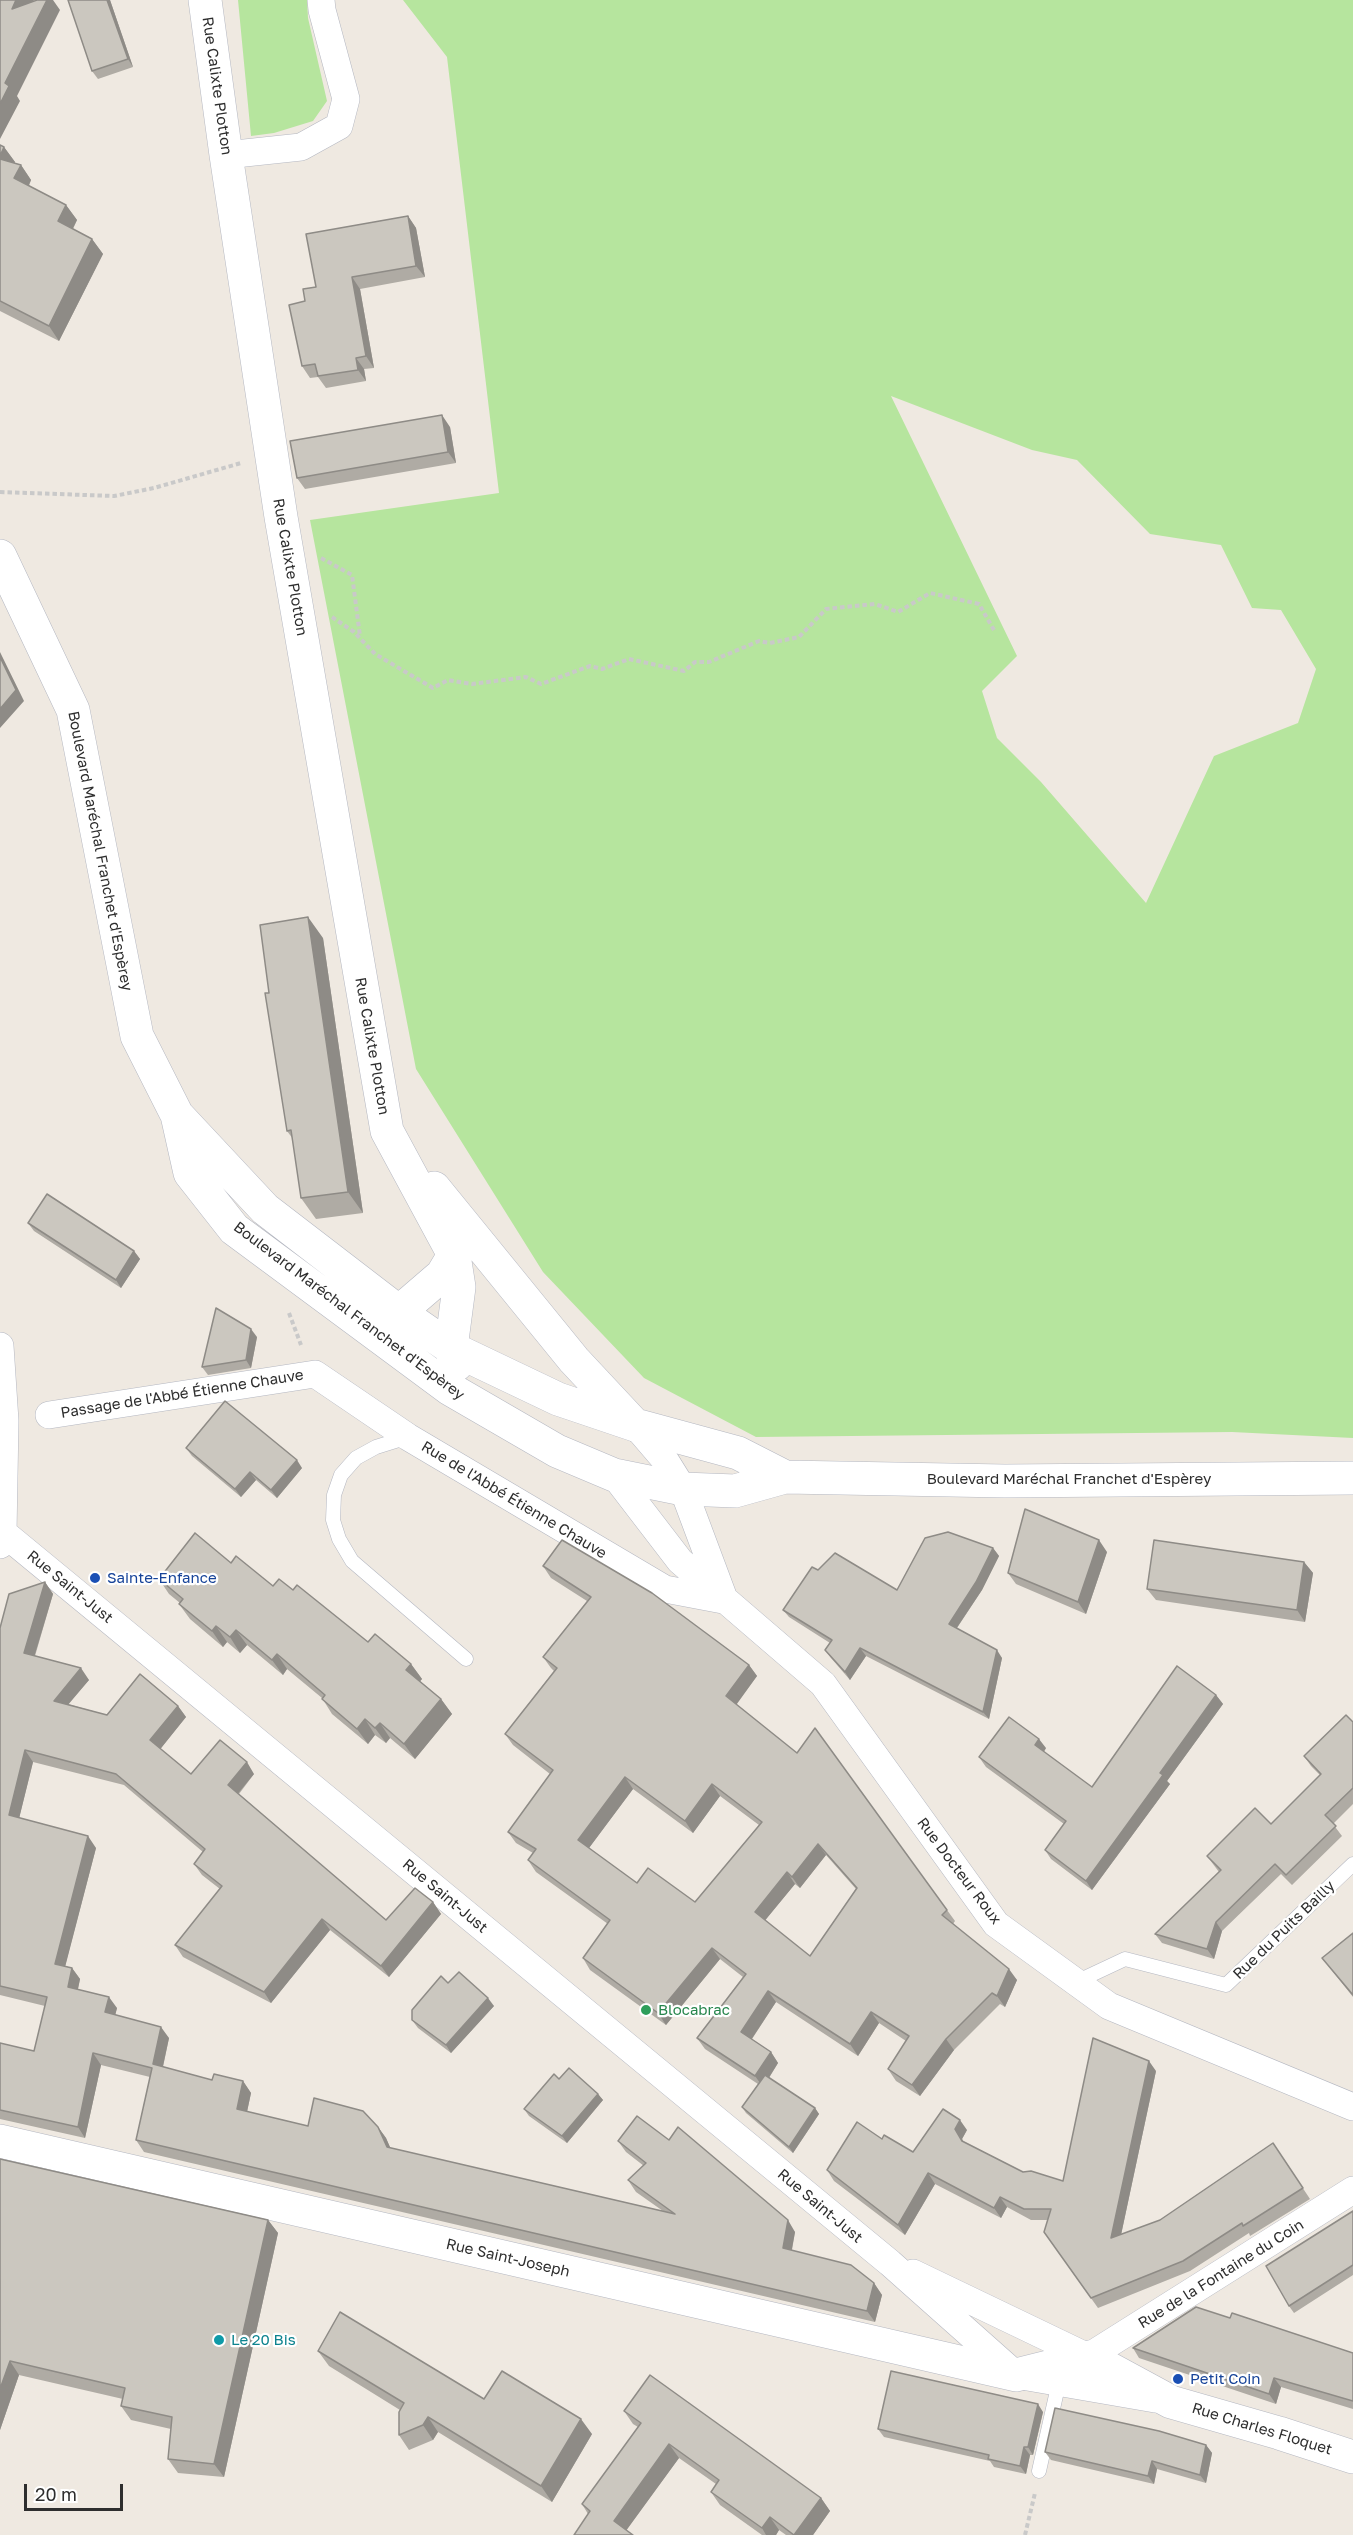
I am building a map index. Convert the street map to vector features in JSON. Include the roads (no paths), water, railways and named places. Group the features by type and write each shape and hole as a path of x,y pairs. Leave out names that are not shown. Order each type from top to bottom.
{"main road":[{"name":"Rue Calixte Plotton","path":"205,0 281,517 387,1131 454,1255 459,1287 451,1348 468,1400"},
{"name":"Boulevard Maréchal Franchet d'Espèrey","path":"0,556 73,710 137,1036 177,1115 190,1173 234,1229 450,1389 557,1450 615,1475 683,1489 735,1491 785,1477 1005,1481 1353,1478"},
{"name":"Boulevard Maréchal Franchet d'Espèrey","path":"177,1115 265,1209 399,1312 451,1348 558,1399 635,1425 738,1453 785,1477"},
{"name":"Rue Calixte Plotton","path":"387,1131 574,1360 635,1425"},
{"path":"399,1312 442,1275 454,1255"},
{"name":"Rue Saint-Joseph","path":"0,2141 1016,2375"},
{"path":"1016,2375 1088,2357"},
{"name":"Rue Charles Floquet","path":"1088,2357 1171,2402 1353,2457"}],"street":[{"path":"226,155 301,147 339,126 345,99 321,0"},
{"path":"0,1346 5,1421 1,1536"},
{"name":"Passage de l'Abbé Étienne Chauve","path":"49,1415 315,1374"},
{"name":"Rue de l'Abbé Étienne Chauve","path":"315,1374 408,1437 665,1589 724,1600"},
{"name":"Rue Docteur Roux","path":"635,1425 665,1461 683,1489 724,1600"},
{"name":"Rue Docteur Roux","path":"615,1475 680,1561 823,1684 996,1924 1109,2006 1353,2107"},
{"name":"Rue Saint-Just","path":"1,1536 890,2263 1016,2375"},
{"name":"Rue de la Fontaine du Coin","path":"1088,2357 1353,2190"},
{"name":"Rue Saint-Just","path":"890,2263 1088,2357"},
{"name":"Rue Charles Floquet","path":"1016,2375 1171,2402"}],"lane":[{"path":"408,1437 376,1447 356,1458 341,1475 334,1495 333,1521 339,1539 352,1561 466,1659"},
{"name":"Rue du Puits Bailly","path":"1076,1982 1125,1959 1226,1985 1353,1864"},
{"path":"1039,2471 1059,2382"}],"place":[{"name":"Sainte-Enfance","path":"95,1578"},
{"name":"Blocabrac","path":"646,2010"},
{"name":"Le 20 Bis","path":"219,2340"},
{"name":"Petit Coin","path":"1178,2379"}]}
